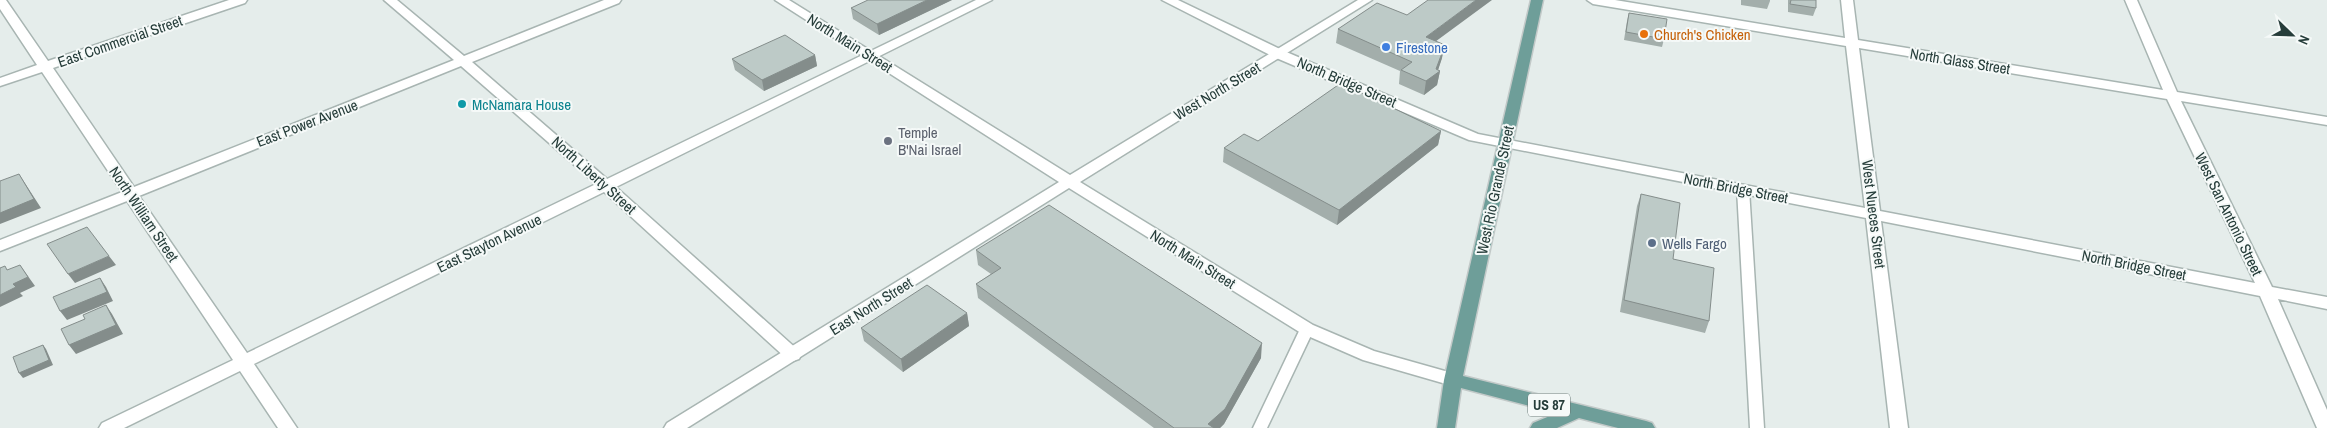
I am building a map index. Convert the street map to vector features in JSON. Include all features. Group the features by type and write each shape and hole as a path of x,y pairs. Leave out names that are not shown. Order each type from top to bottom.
{"main road":[{"name":"West Rio Grande Street","path":"1446,428 1453,380 1537,0"},
{"name":"North Main Street","path":"1453,380 1646,428"},
{"path":"1539,428 1576,412"}],"street":[{"name":"North William Street","path":"0,0 288,428"},
{"name":"East Commercial Street","path":"0,82 241,0"},
{"name":"North Liberty Street","path":"390,0 465,62 607,186 793,355"},
{"name":"East Power Avenue","path":"0,246 465,62 615,0"},
{"name":"North Main Street","path":"781,0 1069,182 1307,329 1368,356 1453,380"},
{"name":"East Stayton Avenue","path":"108,428 986,0"},
{"name":"North Bridge Street","path":"1168,0 1279,54 1474,137 2327,303"},
{"name":"West North Street","path":"1069,182 1366,0"},
{"name":"North Glass Street","path":"1593,0 2327,121"},
{"name":"West Nueces Street","path":"1847,0 1899,428"},
{"name":"West San Antonio Street","path":"2131,0 2172,96 2266,290 2326,428"},
{"name":"East North Street","path":"676,427 1069,182"}],"lane":[{"path":"1743,189 1757,428"},
{"path":"1260,428 1307,329"}],"building":[{"path":"868,0 927,0 877,24 851,8"},
{"name":"Firestone","path":"1428,0 1476,0 1426,37 1445,45 1436,69 1440,71 1426,81 1401,70 1412,62 1338,29 1377,3 1407,15"},
{"path":"1791,0 1816,0 1816,8 1790,4"},
{"path":"1629,13 1667,19 1664,39 1626,32"},
{"path":"785,35 815,55 762,80 732,59"},
{"path":"1341,83 1441,131 1339,210 1224,148 1244,134 1258,141"},
{"path":"19,174 34,199 0,213 0,181"},
{"name":"Wells Fargo","path":"1641,194 1680,203 1673,259 1714,268 1709,321 1624,300"},
{"path":"1049,205 1262,343 1225,409 1208,424 1214,428 1174,428 976,284 1001,268 976,250"},
{"path":"87,227 109,256 68,274 47,244"},
{"path":"20,265 28,277 13,284 16,287 0,295 0,268 5,266 7,270"},
{"path":"100,278 107,292 60,311 53,297"},
{"path":"927,285 967,313 901,359 861,328"},
{"path":"106,305 116,325 69,345 61,329 85,319 83,315"},
{"path":"43,345 49,360 19,373 13,357"}],"place":[{"name":"Church's Chicken","path":"1644,34"},
{"name":"Firestone","path":"1386,47"},
{"name":"McNamara House","path":"462,104"},
{"name":"Temple B'Nai Israel","path":"888,141"},
{"name":"Wells Fargo","path":"1652,243"}]}
